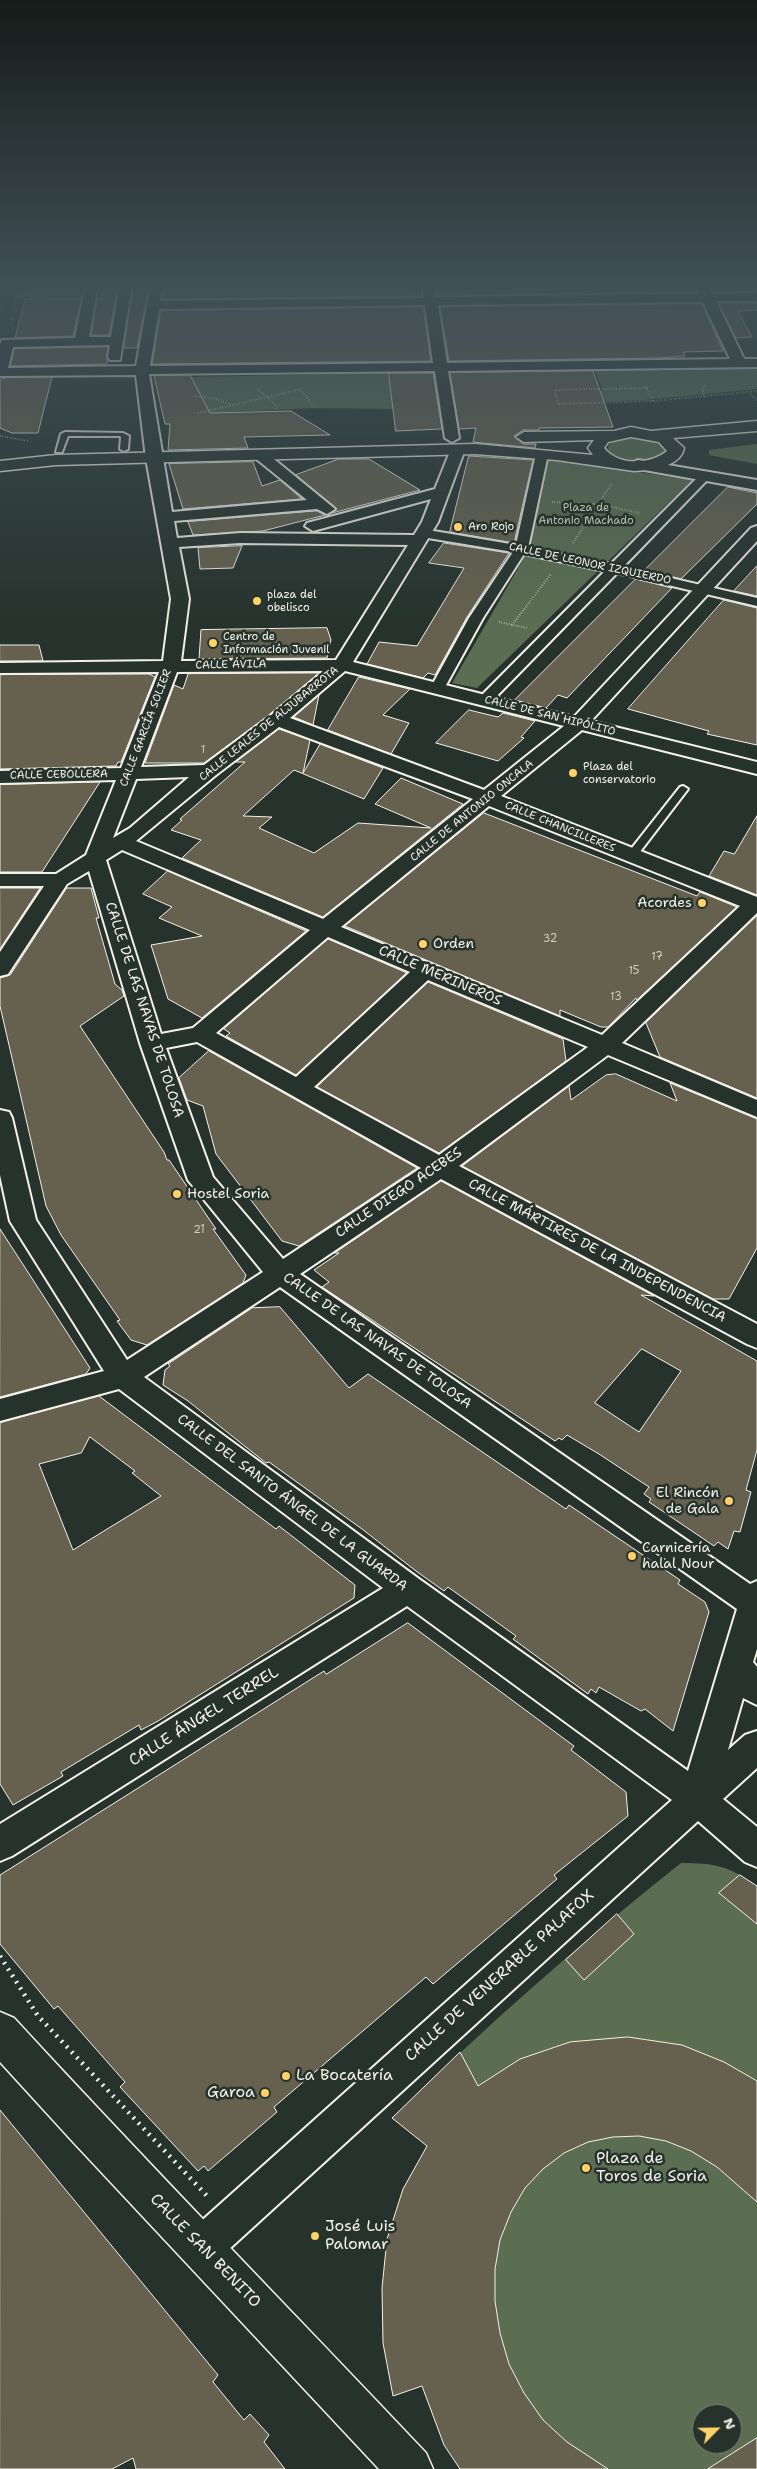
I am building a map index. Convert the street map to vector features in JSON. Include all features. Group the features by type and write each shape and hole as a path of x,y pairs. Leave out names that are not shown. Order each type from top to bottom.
{"street":[{"name":"CALLE GARCÍA SOLIER","path":"95,858 171,666 180,599 146,399"},
{"path":"447,399 455,444"},
{"path":"14,449 124,449 154,453 259,454 455,444 632,432 654,435 757,426"},
{"path":"612,434 603,438 596,448 598,453 616,462"},
{"path":"654,435 672,443 675,451"},
{"path":"638,465 662,462 675,451 757,437"},
{"path":"0,466 154,453 455,444 616,462 706,475 757,485"},
{"name":"CALLE LEALES DE ALJUBARROTA","path":"95,858 122,843 342,665 440,492 455,444"},
{"path":"675,451 757,472"},
{"path":"259,454 339,518"},
{"path":"438,687 476,618 521,549 542,454"},
{"path":"485,700 548,633 706,475"},
{"path":"313,526 440,492"},
{"path":"166,517 320,504"},
{"path":"240,538 313,526 381,523"},
{"path":"172,543 420,529"},
{"name":"CALLE DE LEONOR IZQUIERDO","path":"420,529 614,568 757,602"},
{"name":"CALLE DE ANTONIO ONCALA","path":"152,1043 200,1034 326,928 579,723 757,531"},
{"name":"CALLE ÁVILA","path":"0,668 342,665"},
{"name":"CALLE DE SAN HIPÓLITO","path":"342,665 438,687 757,768"},
{"name":"CALLE CHANCILLERES","path":"276,720 488,798 756,904"},
{"name":"CALLE CEBOLLERA","path":"0,777 209,772"},
{"name":"CALLE MERINEROS","path":"122,843 757,1109"},
{"path":"0,969 39,908 60,880 95,858"},
{"name":"CALLE DE LAS NAVAS DE TOLOSA","path":"95,858 152,1043 201,1180 280,1274 756,1600"},
{"path":"0,880 60,880"},
{"name":"CALLE DIEGO ACEBES","path":"0,1410 123,1377 440,1167 606,1045 756,904"},
{"path":"298,1088 426,970"},
{"name":"CALLE MÁRTIRES DE LA INDEPENDENCIA","path":"200,1034 440,1167 757,1338"},
{"name":"CALLE DEL SANTO ÁNGEL DE LA GUARDA","path":"0,1118 24,1220 123,1377 408,1589 697,1798 757,1850"},
{"name":"CALLE ÁNGEL TERREL","path":"0,1844 408,1589"},
{"path":"697,1798 756,1600"},
{"path":"736,1666 757,1690"},
{"name":"CALLE DE VENERABLE PALAFOX","path":"202,2247 697,1798 757,1746"},
{"name":"CALLE SAN BENITO","path":"0,2032 88,2129 202,2247 410,2469"}],"lane":[{"path":"632,855 683,789"}],"path":[{"path":"218,399 232,405"},
{"path":"198,413 259,399"},
{"path":"557,399 558,404 672,399"},
{"path":"532,502 597,504 663,519"},
{"path":"476,618 548,633"}],"green space":[{"path":"202,399 392,399 393,409 315,408 210,413"},
{"path":"562,399 653,399 645,400 563,403"},
{"path":"634,437 652,439 664,446 664,454 650,460 634,461 618,458 607,449 611,441"},
{"path":"757,444 757,464 709,455 709,450"},
{"name":"Plaza de Antonio Machado","path":"545,458 692,480 477,688 452,683 528,551"},
{"name":"Plaza de Toros de Soria","path":"681,1863 721,1867 738,1874 757,1886 757,2469 460,2469 444,2445 422,2386 393,2396 383,2343 382,2288 387,2239 403,2189 427,2146 392,2118 462,2051 606,1924"}],"building":[{"path":"0,399 46,399 38,433 12,433 0,428"},
{"path":"159,399 203,399 210,413 291,411 330,435 244,437 248,448 168,450 170,424 165,424"},
{"path":"392,399 437,399 442,429 396,431"},
{"path":"454,399 603,399 613,427 539,428 539,430 523,430 514,436 523,444 536,444 535,448 473,442 476,428 459,429"},
{"path":"469,456 533,460 514,543 450,532"},
{"path":"339,459 369,459 420,490 332,513 336,508 296,475"},
{"path":"253,462 262,486 280,480 302,499 183,509 169,464"},
{"path":"728,487 757,493 757,504 681,579 645,570"},
{"path":"317,511 325,515 263,531 193,535 188,522"},
{"path":"444,543 509,553 467,617 435,675 428,673 423,678 367,664 379,642 417,646 464,568 429,563"},
{"path":"242,546 233,568 200,569 198,548"},
{"path":"757,566 757,596 734,591"},
{"path":"636,579 672,588 567,698 558,695 546,708 515,700"},
{"path":"724,600 757,608 757,745 707,734 709,731 628,709"},
{"path":"327,628 331,640 327,658 199,659 201,630"},
{"path":"0,645 39,645 43,661 0,661"},
{"path":"319,673 269,715 204,763 145,763 174,685 183,689 188,674"},
{"path":"149,674 155,677 121,762 118,762 116,766 0,769 0,675"},
{"path":"359,677 410,689 383,715 409,723 391,754 328,730"},
{"path":"319,695 313,725 294,717"},
{"path":"469,710 498,717 503,713 535,721 521,737 524,738 498,761 436,743"},
{"path":"279,729 310,740 303,773 320,744 383,768 364,799 294,770 243,816 272,817 259,828 314,853 358,823 431,828 375,804 401,778 463,804 323,917 182,858 201,840 171,830 182,820 180,819 245,762 236,762"},
{"path":"100,782 42,872 0,872 0,785"},
{"path":"484,813 697,896 700,892 737,907 637,1000 636,998 608,1027 601,1027 560,1010 560,1016 345,926"},
{"path":"757,816 757,895 709,876 724,851 734,854"},
{"path":"168,871 306,931 202,1018 168,999 151,945 202,936 159,918 172,907 143,894"},
{"path":"0,888 40,888 0,949"},
{"path":"67,888 91,888 99,918 96,918 115,984 122,990 124,996 80,1026 164,1152 167,1160 169,1160 216,1229 213,1229 246,1275 243,1283 147,1345 131,1340 117,1321 120,1320 61,1235 46,1206 0,1006 0,978 10,975"},
{"path":"757,916 757,1098 660,1057 646,1023"},
{"path":"328,939 407,973 296,1075 226,1036 230,1033 224,1029"},
{"path":"428,982 563,1039 566,1061 439,1153 317,1087"},
{"path":"209,1051 417,1168 299,1246 282,1241 216,1154 203,1106 187,1100 179,1078"},
{"path":"616,1074 677,1101 670,1083 757,1119 757,1248 729,1299 713,1299 462,1166 569,1086 571,1100 606,1075"},
{"path":"441,1181 654,1296 641,1295 757,1361 757,1450 746,1490 751,1492 740,1532 734,1531 728,1549 718,1542 714,1546 649,1502 651,1499 644,1494 649,1487 599,1454 567,1435 562,1440 559,1438 555,1441 322,1287 329,1282 314,1270 339,1253 335,1253","holes":["642,1349 681,1371 639,1432 595,1403"]},
{"path":"0,1229 90,1368 86,1374 0,1397"},
{"path":"280,1307 349,1388 368,1374 566,1509 569,1505 680,1580 678,1584 705,1602 709,1612 673,1731 645,1709 641,1711 599,1687 596,1693 591,1689 588,1694 513,1639 516,1636 448,1587 444,1591 269,1462 266,1463 188,1401 163,1385 165,1370 170,1366 168,1364 252,1308"},
{"path":"99,1396 276,1529 279,1526 355,1585 354,1598 158,1721 141,1730 139,1725 61,1772 63,1776 13,1805 0,1784 0,1423","holes":["90,1437 135,1471 132,1473 161,1496 73,1550 39,1464 81,1453"]},
{"path":"408,1623 574,1746 571,1750 626,1792 628,1816 554,1875 557,1879 433,1984 426,1977 274,2107 277,2112 208,2171 204,2166 198,2171 120,2087 125,2082 58,2006 54,2009 0,1944 0,1875 324,1671 326,1674"},
{"path":"740,1875 757,1886 757,1924 719,1893"},
{"path":"617,1914 634,1934 584,1980 566,1960"},
{"path":"628,2037 682,2045 724,2062 757,2081 757,2202 717,2167 691,2151 666,2141 639,2136 613,2137 588,2142 564,2153 543,2169 525,2188 511,2212 500,2240 495,2269 495,2301 500,2333 509,2364 524,2393 543,2420 567,2442 608,2469 460,2469 444,2445 422,2386 393,2396 383,2343 382,2288 387,2239 403,2189 427,2146 392,2118 460,2052 478,2086 520,2059 570,2042"},
{"path":"0,2110 218,2375 213,2382 244,2420 250,2414 269,2435 264,2442 285,2469 136,2469 133,2458 112,2469 0,2469"},
{"path":"757,2438 757,2469 708,2469 732,2454 742,2454 742,2447"}],"place":[{"name":"Aro Rojo","path":"458,527"},
{"name":"plaza del obelisco","path":"257,601"},
{"name":"Centro de Información Juvenil","path":"213,643"},
{"name":"Plaza del conservatorio","path":"573,773"},
{"name":"Acordes","path":"702,903"},
{"name":"Orden","path":"423,944"},
{"name":"Hostel Soria","path":"177,1194"},
{"name":"El Rincón de Gala","path":"729,1501"},
{"name":"Carnicería halal Nour","path":"632,1556"},
{"name":"La Bocatería","path":"286,2076"},
{"name":"Garoa","path":"265,2093"},
{"name":"Plaza de Toros de Soria","path":"586,2168"},
{"name":"José Luis Palomar","path":"315,2236"}]}
